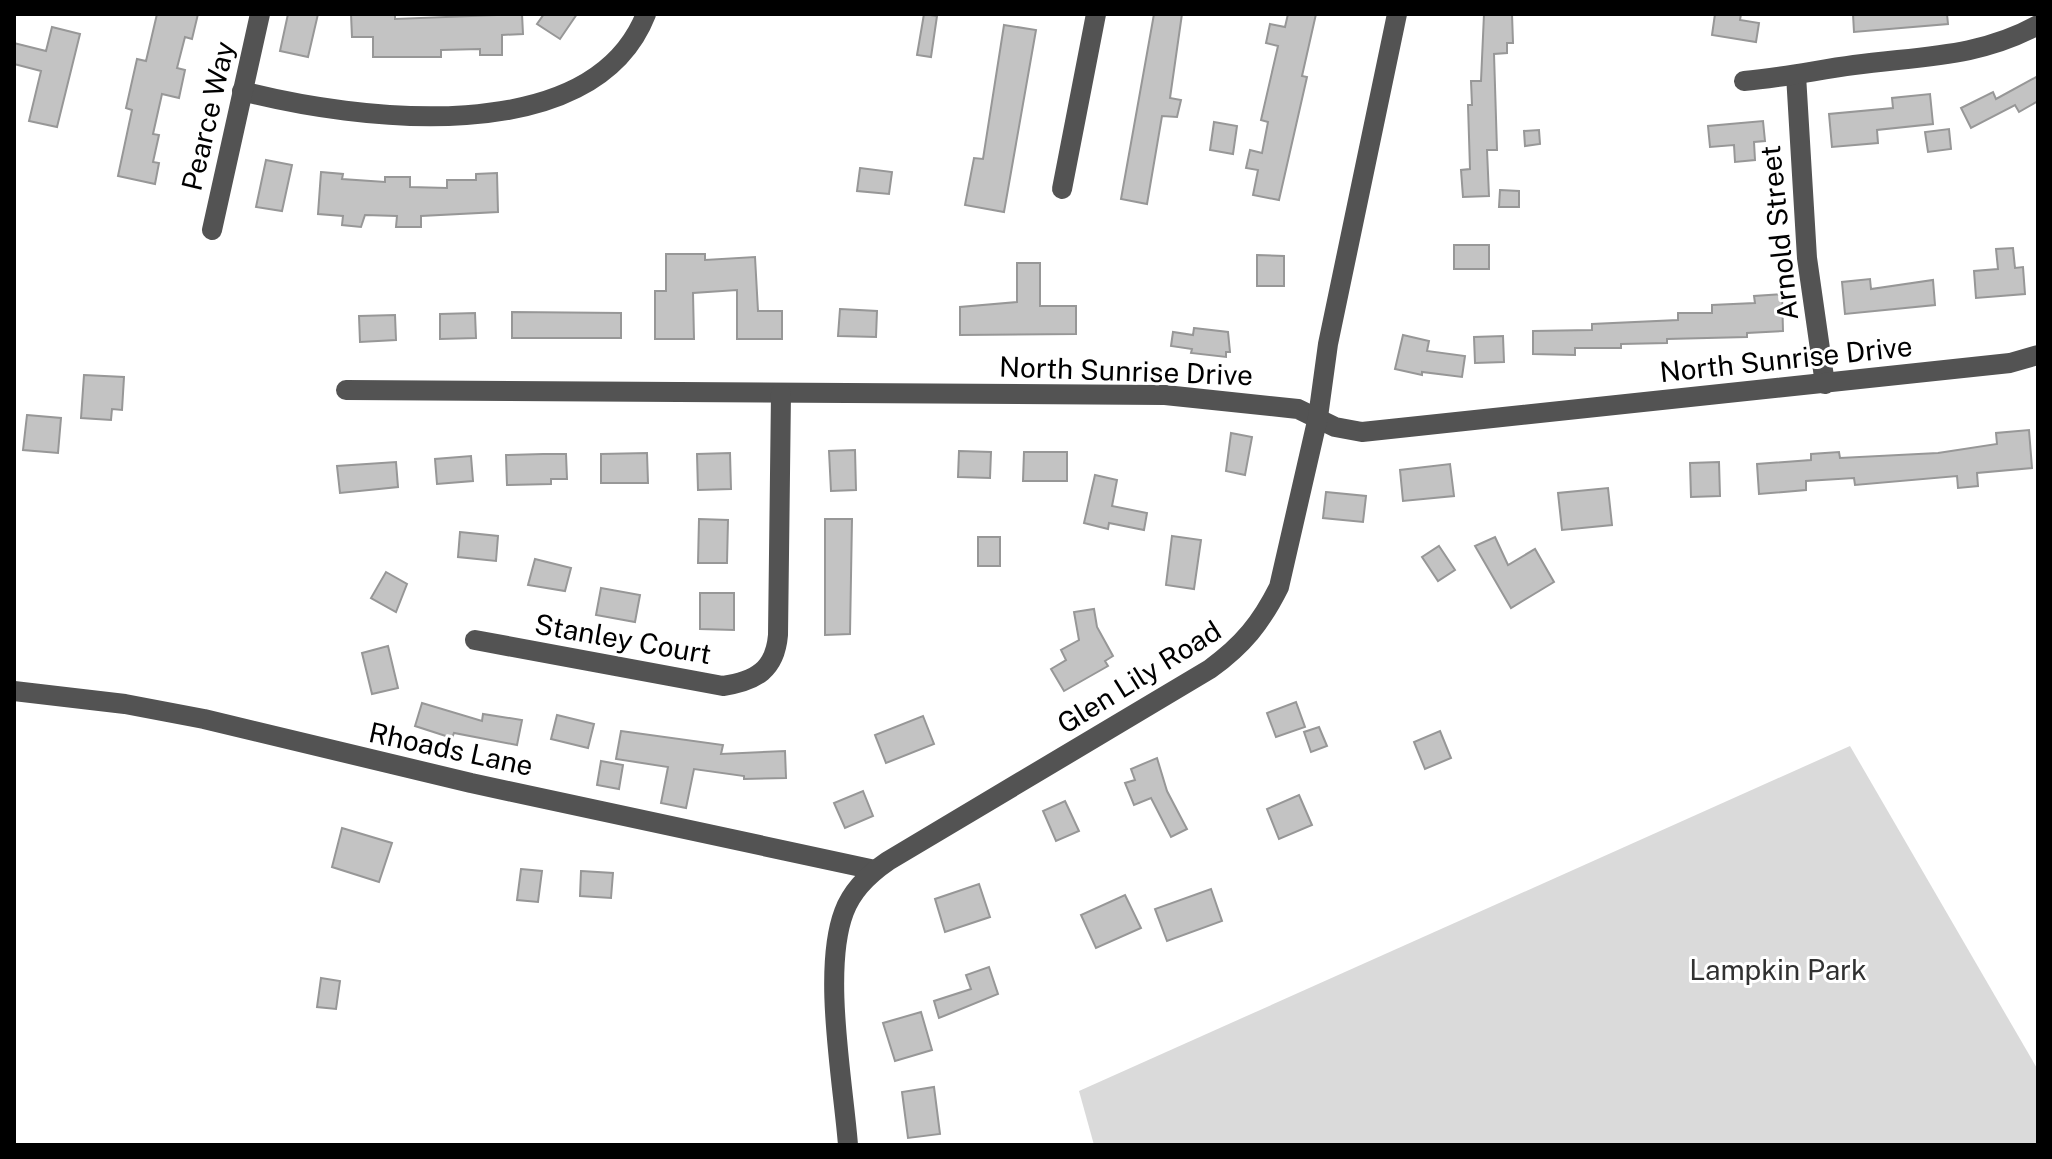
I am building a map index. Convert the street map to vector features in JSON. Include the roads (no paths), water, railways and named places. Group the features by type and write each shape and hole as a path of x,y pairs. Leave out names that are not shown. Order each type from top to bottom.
{"street":[{"name":"Pearce Way","path":"212,230 260,14"},
{"path":"242,91 301,106 358,113 457,113 524,108 564,97 599,76 630,45 646,14"},
{"path":"1062,189 1096,14"},
{"name":"Glen Lily Road","path":"848,1145 835,953 840,923 851,897 875,870 1179,690 1243,645 1261,623 1279,587 1318,417 1328,344 1397,14"},
{"path":"1744,81 1856,65 1961,55 2008,41 2038,25"},
{"name":"Arnold Street","path":"1796,75 1807,258 1825,384"},
{"name":"North Sunrise Drive","path":"346,390 1165,395 1283,407 1318,417 1349,432 1825,384 2010,363 2038,355"},
{"name":"Stanley Court","path":"475,640 723,686 755,678 768,668 776,653 778,635 781,393"},
{"name":"Rhoads Lane","path":"14,691 125,704 204,719 456,779 875,870"}],"park label":[{"name":"Lampkin Park","path":"1778,970"}]}
